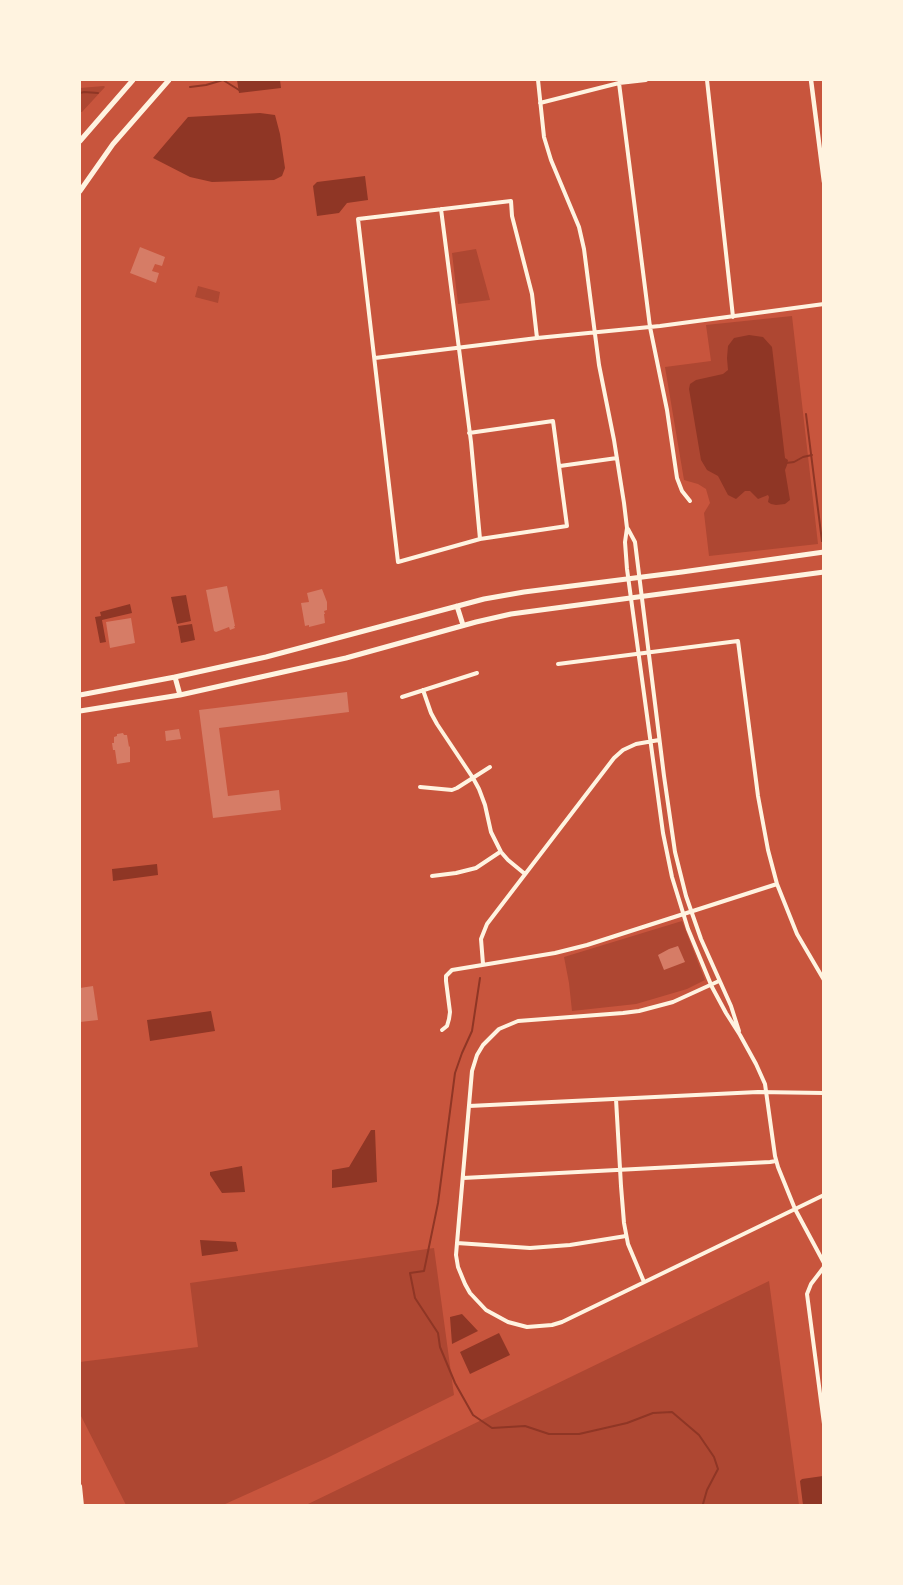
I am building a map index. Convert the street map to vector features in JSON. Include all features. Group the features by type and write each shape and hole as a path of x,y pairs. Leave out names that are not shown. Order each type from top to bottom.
{"main road":[{"path":"80,141 133,80"},
{"path":"80,191 113,144 169,80"},
{"path":"80,695 267,657 457,606 524,592 824,552"},
{"path":"80,711 180,695 346,658 511,614 824,572"},
{"path":"457,606 463,625"},
{"path":"176,677 180,695"}],"street":[{"path":"538,80 542,125 547,148 582,237 594,333 617,458 627,528 625,542 631,598 668,857 683,915 711,985 765,1084 776,1161 795,1209 824,1265 807,1294 824,1424"},
{"path":"540,103 619,83 646,80"},
{"path":"707,80 733,317"},
{"path":"811,80 821,139 824,182"},
{"path":"619,83 650,327 667,410 677,478 682,491 690,501"},
{"path":"469,433 553,421 567,526 480,539 398,562 358,219 511,201 512,216 532,294 537,338"},
{"path":"441,209 480,539"},
{"path":"374,358 650,327 824,304"},
{"path":"560,466 617,458"},
{"path":"627,528 634,542 675,852 691,912 731,1006 740,1035"},
{"path":"558,664 738,640 762,821 777,884 797,934 824,980"},
{"path":"402,697 477,673"},
{"path":"423,690 437,724 473,778 485,805 491,832 501,852 525,874"},
{"path":"483,964 480,945 483,932 492,917 617,754 636,744 659,740"},
{"path":"420,787 452,790 490,767"},
{"path":"432,876 476,868 501,852"},
{"path":"442,1030 447,1026 450,1012 446,976 452,970 555,953 587,945 777,884"},
{"path":"719,981 673,1002 639,1011 529,1020 508,1024 491,1036 477,1055 472,1071 457,1242 458,1267 470,1293 486,1310 517,1326 538,1327 562,1322 824,1195"},
{"path":"469,1106 766,1092 824,1093"},
{"path":"616,1099 622,1209 626,1236 644,1282"},
{"path":"463,1178 776,1161"},
{"path":"457,1242 530,1248 570,1245 626,1236"},
{"path":"80,1486 82,1506"}],"shaded area":[{"path":"237,80 280,80 281,88 239,93"},
{"path":"104,86 82,112 80,112 80,88"},
{"path":"260,113 275,115 280,134 285,168 282,176 274,180 212,182 190,177 153,158 188,117"},
{"path":"365,176 368,200 347,203 339,213 317,216 313,186 317,182"},
{"path":"476,249 490,300 458,304 452,253"},
{"path":"198,286 220,292 218,303 195,297"},
{"path":"792,316 818,544 709,556 704,513 710,503 706,489 684,480 665,367 711,361 706,325"},
{"path":"749,335 763,337 772,347 785,458 788,460 785,470 790,500 785,504 771,504 768,502 768,495 758,499 750,491 745,491 736,499 728,495 718,476 707,470 701,460 690,384 696,380 723,374 728,370 728,346 734,338"},
{"path":"186,595 191,621 177,624 171,597"},
{"path":"130,604 132,613 102,620 106,642 100,643 95,617 101,616 100,612"},
{"path":"192,624 195,640 181,643 178,626"},
{"path":"157,864 158,875 113,881 112,869"},
{"path":"682,921 705,980 687,989 636,1004 572,1011 564,957"},
{"path":"211,1011 215,1031 150,1041 147,1020"},
{"path":"371,1130 375,1130 377,1182 332,1188 332,1170 349,1167"},
{"path":"242,1166 245,1192 222,1193 210,1172"},
{"path":"200,1240 236,1242 238,1251 202,1256"},
{"path":"434,1248 454,1395 327,1458 223,1505 126,1505 81,1416 80,1362 198,1347 190,1283"},
{"path":"769,1281 799,1505 306,1505"},
{"path":"462,1314 478,1331 452,1344 450,1317"},
{"path":"499,1333 510,1355 470,1374 460,1352"},
{"path":"823,1476 823,1505 803,1505 800,1481"}],"building":[{"path":"140,247 165,257 162,266 155,264 152,271 159,273 156,283 130,273"},
{"path":"227,586 235,628 230,630 229,627 216,632 206,590"},
{"path":"322,589 327,602 327,610 324,611 325,623 305,626 301,603 309,602 307,593"},
{"path":"131,618 135,643 110,648 106,622"},
{"path":"347,692 349,712 219,728 228,796 279,790 281,810 213,818 199,710"},
{"path":"179,729 181,739 166,741 165,731"},
{"path":"117,734 127,735 130,746 130,762 117,764 112,743"},
{"path":"678,946 685,962 664,970 658,955"},
{"path":"93,986 98,1020 80,1022 80,988"}],"waterway":[{"path":"190,87 223,80 239,90"},
{"path":"80,93 98,93"},
{"path":"806,414 822,541"},
{"path":"786,463 812,455"},
{"path":"480,978 472,1031 455,1073 438,1203 424,1271 410,1273 415,1298 438,1333 440,1347 455,1383 473,1415 492,1428 525,1426 549,1434 579,1434 627,1423 653,1413 672,1412 699,1435 714,1457 718,1469 707,1490 704,1506"}]}
